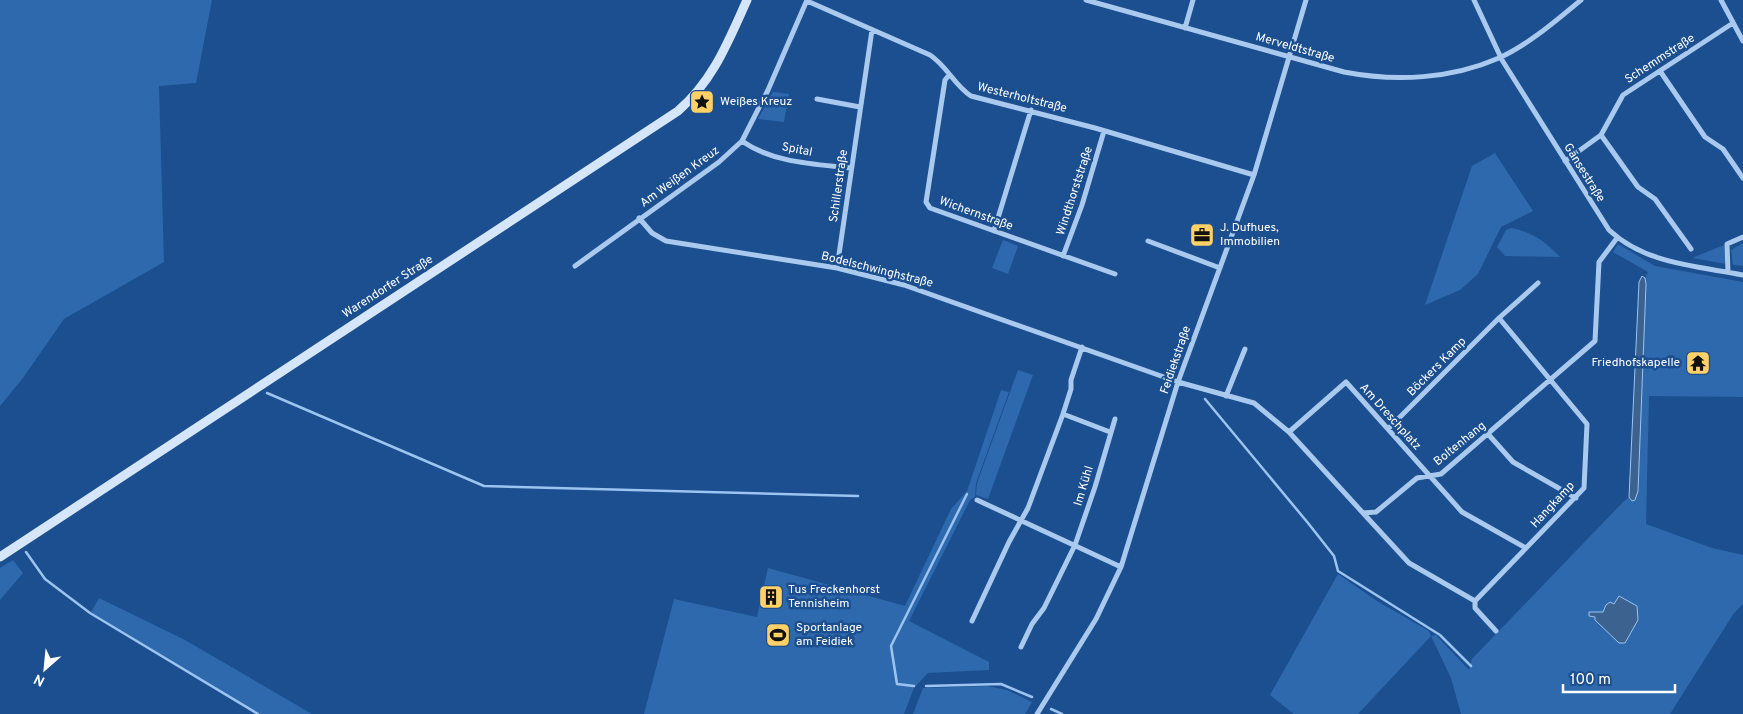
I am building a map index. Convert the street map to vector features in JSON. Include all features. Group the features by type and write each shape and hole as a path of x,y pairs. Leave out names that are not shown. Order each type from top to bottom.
{"main road":[{"name":"Warendorfer Straße","path":"0,557 678,111 694,98 706,83 717,65 747,0"}],"street":[{"name":"Westerholtstraße","path":"807,0 930,55 940,62 960,89 971,96 1031,110 1254,176"},
{"name":"Am Weißen Kreuz","path":"575,266 719,162 742,141 768,90 807,0"},
{"name":"Merveldtstraße","path":"1086,0 1344,72 1386,78 1433,76 1458,71 1501,57 1554,23 1581,0"},
{"path":"1185,28 1193,0"},
{"name":"Feidiekstraße","path":"1037,714 1096,619 1121,567 1178,382 1254,176 1306,0"},
{"name":"Gänsestraße","path":"1474,0 1501,57 1609,230 1617,238 1668,262 1743,275"},
{"path":"1721,0 1743,41"},
{"name":"Schemmstraße","path":"1565,161 1601,135 1624,95 1733,22"},
{"name":"Schillerstraße","path":"837,268 872,30"},
{"path":"1660,71 1706,137 1723,149 1743,178"},
{"name":"Wichernstraße","path":"949,75 946,80 926,202 930,208 1115,274"},
{"path":"817,100 860,107"},
{"path":"994,231 1031,110"},
{"name":"Windthorststraße","path":"1063,256 1082,205 1104,131"},
{"path":"1601,135 1638,187 1655,199 1691,249"},
{"name":"Spital","path":"742,141 755,151 790,160 851,168"},
{"name":"Bodelschwinghstraße","path":"639,218 652,233 666,241 837,268 904,285 1178,382"},
{"path":"1728,272 1727,244 1743,237"},
{"name":"Boltenhang","path":"1363,513 1376,512 1417,478 1440,474 1595,341 1599,262 1617,238"},
{"path":"1148,240 1220,268"},
{"name":"Böckers Kamp","path":"1388,429 1499,318 1538,283"},
{"path":"1499,318 1552,379"},
{"path":"972,621 1021,520 1063,414 1071,389 1071,380 1082,347"},
{"path":"1226,396 1245,349"},
{"name":"Hangkamp","path":"1475,601 1584,488 1587,424 1552,379"},
{"path":"1178,382 1254,403 1289,432 1409,564 1475,601 1474,608 1496,631"},
{"name":"Am Dreschplatz","path":"1289,432 1346,382 1462,512 1526,548"},
{"path":"1063,414 1110,432"},
{"name":"Im Kühl","path":"1021,647 1032,624 1044,608 1075,545 1095,487 1115,419"},
{"path":"1488,434 1513,462 1576,498"},
{"path":"977,500 1121,567"}],"shaded area":[{"path":"0,0 212,0 196,83 159,86 164,262 64,319 23,378 0,406"},
{"path":"773,92 789,94 784,122 758,119"},
{"path":"1495,153 1533,211 1501,227 1478,274 1460,290 1425,305 1472,166"},
{"path":"1511,228 1538,238 1560,257 1505,256 1497,247 1506,230"},
{"path":"1003,240 1018,246 1008,274 992,268"},
{"path":"1743,243 1743,266 1733,265 1731,250"},
{"path":"1618,244 1655,266 1743,282 1743,397 1649,396 1646,524 1712,548 1743,555 1743,604 1734,613 1670,714 1461,714 1451,678 1431,636 1436,635 1469,670 1472,659 1623,502 1629,497 1632,501 1635,500 1638,491 1645,278 1648,272 1613,252","holes":["1619,596 1630,604 1595,617 1614,605"]},
{"path":"1724,245 1726,264 1692,258"},
{"path":"1642,276 1645,278 1646,284 1638,491 1635,500 1632,501 1629,497 1639,282"},
{"path":"1018,370 1033,375 988,499 976,495 977,483"},
{"name":"Sportanlage am Feidiek","path":"1001,390 1009,392 976,483 975,497 970,500 909,621 989,662 989,670 928,673 914,688 904,714 644,714 674,599 757,617 768,568 905,606 951,509 967,491"},
{"path":"13,560 23,573 0,600 0,568"},
{"path":"1338,574 1377,601 1429,631 1431,636 1358,714 1294,714 1270,695"},
{"path":"1619,596 1637,606 1638,620 1625,643 1619,643 1595,620 1595,617 1589,616 1589,612 1603,612 1606,605 1610,602 1614,604"},
{"path":"99,598 185,640 312,714 259,714 91,612"},
{"path":"987,686 1007,690 1032,702 1025,714 913,714 923,688"}],"waterway":[{"path":"267,393 484,486 858,496"},
{"path":"1205,399 1334,556 1338,571 1440,635 1471,666"},
{"path":"914,686 897,684 891,646 967,494"},
{"path":"26,552 45,579 90,613 258,714"},
{"path":"926,686 1001,684 1032,697"},
{"path":"1051,709 1062,714"}],"place":[{"name":"Weißes Kreuz","path":"702,102"},
{"name":"J. Dufhues, Immobilien","path":"1202,235"},
{"name":"Friedhofskapelle","path":"1698,363"},
{"name":"Tus Freckenhorst Tennisheim","path":"771,597"},
{"name":"Sportanlage am Feidiek","path":"778,635"}]}
